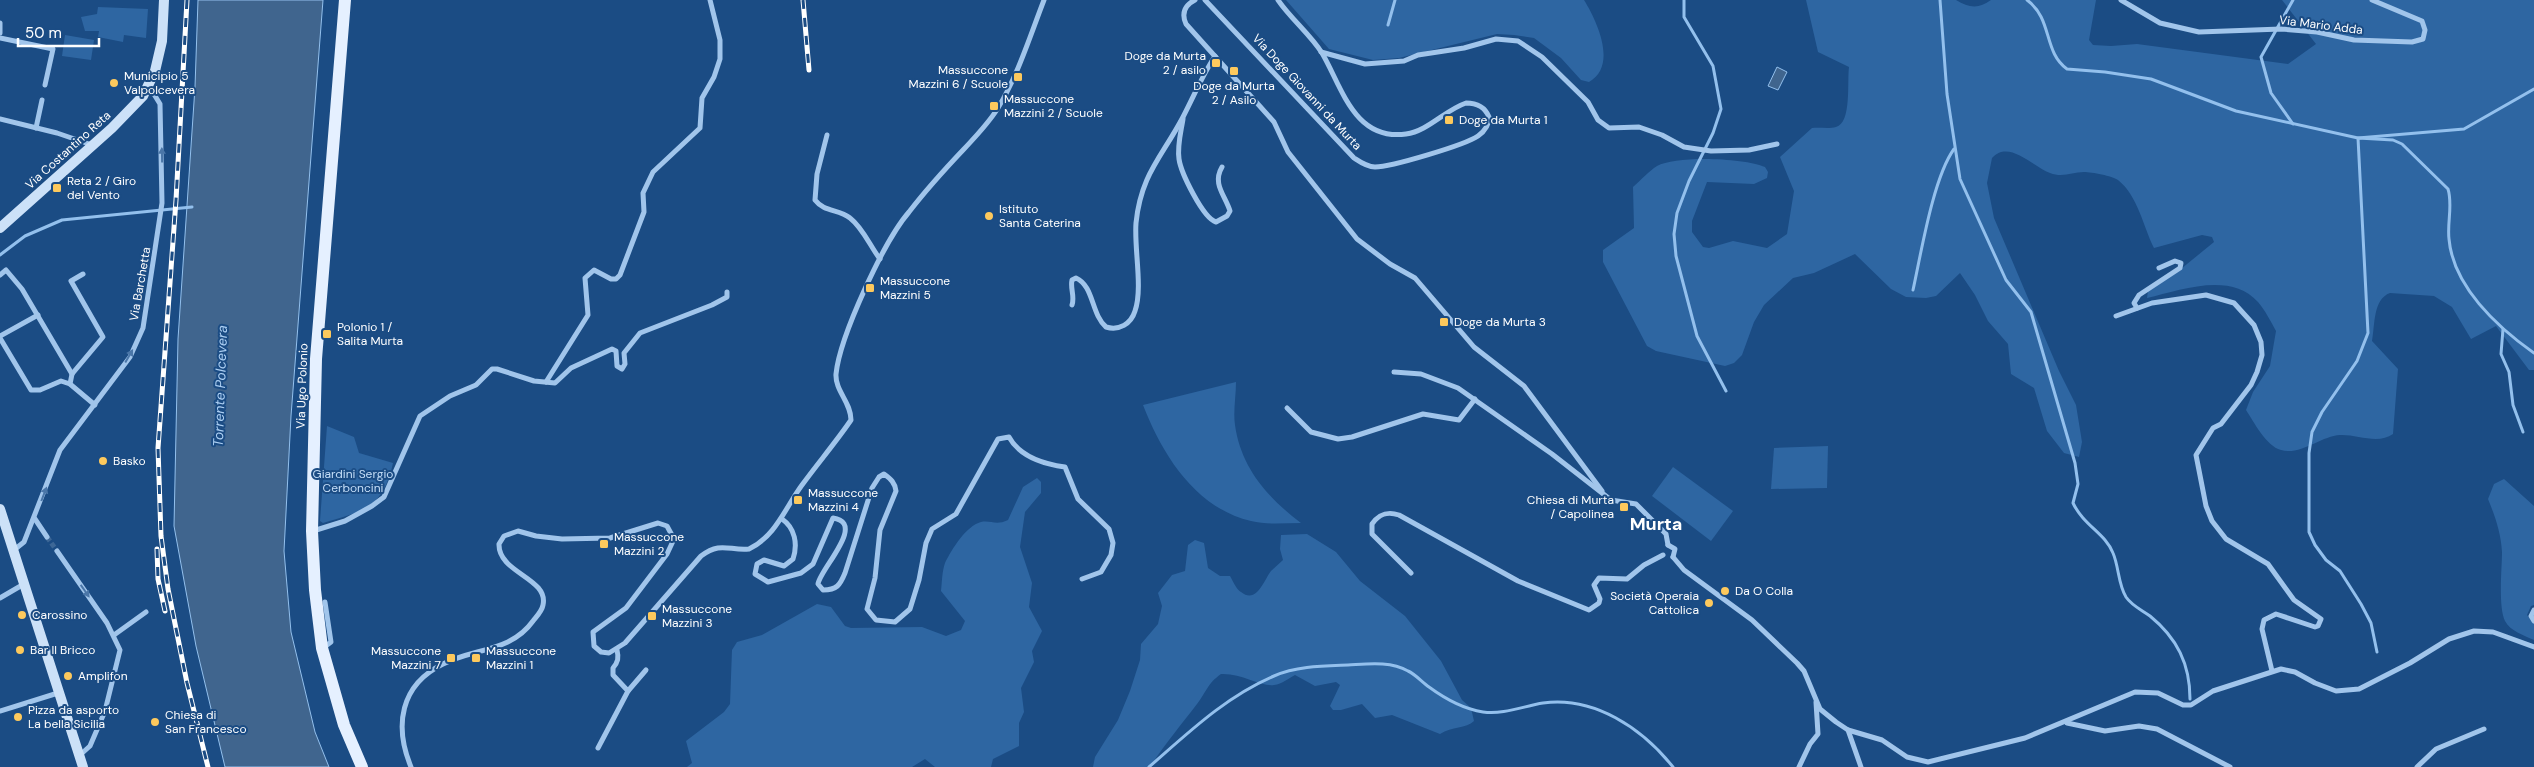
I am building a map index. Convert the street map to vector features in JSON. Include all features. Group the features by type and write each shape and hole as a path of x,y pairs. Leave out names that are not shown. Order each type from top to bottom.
{"main road":[{"name":"Via Costantino Reta","path":"0,228 128,112 150,86 156,71 162,41 164,0"},
{"name":"Via Ugo Polonio","path":"345,0 316,359 312,531 315,590 322,648 344,725 362,767"},
{"path":"0,508 3,526 14,551 83,767"}],"street":[{"path":"546,382 588,315 585,278 594,270 611,279 616,279 620,275 644,212 643,193 653,172 700,128 702,98 714,77 720,59 720,40 710,0"},
{"path":"411,767 401,734 402,713 408,697 418,684 429,672 444,663 508,644 518,637 542,609 544,600 539,589 507,563 500,553 499,544 508,533 518,531 536,536 562,539 610,538 658,523 667,526 674,539 667,554 626,608 593,632 593,643 597,650 605,653 617,650 709,550 723,547 749,549 769,535 782,519 793,497 851,420 849,406 837,384 837,366 856,313 894,231 907,213 984,128 998,108 1009,88 1044,0"},
{"path":"1195,0 1185,7 1184,21 1274,122 1288,152 1356,239 1390,264 1414,278 1474,347 1524,386 1602,491"},
{"name":"Via Doge Giovanni da Murta","path":"1205,0 1354,158 1365,165 1382,167 1403,162 1472,139 1488,126 1490,117 1486,110 1476,104 1466,103 1412,133 1397,134 1371,127 1360,120 1345,100 1321,52 1291,19 1278,0"},
{"name":"Via Mario Adda","path":"2121,0 2160,23 2199,32 2281,29 2317,32 2354,40 2412,42 2423,39 2425,30 2422,21 2372,0"},
{"path":"0,23 0,33"},
{"path":"0,38 53,49 45,85"},
{"path":"1321,52 1365,64 1404,61 1418,56 1464,48 1496,39 1518,41 1542,57 1588,102 1598,120 1609,128 1640,128 1662,135 1684,147 1711,151 1749,150 1777,144"},
{"path":"1072,305 1074,299 1071,285 1072,280 1076,278 1087,288 1098,318 1106,327 1120,327 1130,320 1135,312 1138,280 1135,256 1136,223 1141,192 1152,168 1184,116 1202,75 1215,56"},
{"name":"Via Barchetta","path":"14,551 24,542 35,519 60,450 130,357 143,328 160,227 162,203 160,104 150,86"},
{"path":"36,128 42,100"},
{"path":"1184,116 1179,161 1183,173 1206,215 1216,222 1227,216 1230,211 1218,186 1219,173 1222,167"},
{"path":"0,120 36,128 92,145"},
{"path":"827,134 817,174 815,200 822,207 848,216 880,259"},
{"path":"2137,308 2134,303 2139,295 2178,269 2181,263 2175,261 2159,268"},
{"path":"0,275 6,270 22,289 72,374"},
{"path":"70,384 72,374 103,337 70,281 83,274"},
{"path":"312,531 345,521 384,497 420,416 450,396 476,385 492,369 498,369 534,381 555,383 571,368 610,349 616,351 617,366 622,369 624,366 624,353 640,333 712,305 727,297 727,292"},
{"path":"2116,316 2137,308 2180,297 2216,297 2240,307 2258,334 2262,355 2258,372 2251,385 2221,424 2214,428 2196,455 2206,506 2226,539 2268,564 2294,600 2321,619 2318,626 2314,627 2276,614 2264,620 2262,629 2272,670"},
{"path":"38,315 0,337 31,390 40,390 61,381 70,384 95,405"},
{"path":"1394,372 1421,374 1458,388 1616,502 1636,504 1666,534 1668,545 1675,549 1673,557"},
{"path":"1287,408 1311,432 1338,439 1352,437 1423,414 1459,420 1475,399"},
{"path":"782,519 788,524 796,541 793,559 784,566 767,560 760,561 756,567 755,574 768,582 801,573 813,564 833,518 839,519 844,525 845,532 840,548 824,567 818,584 823,590 832,590 839,586 845,573 872,488 879,477 884,474 890,479 895,484 896,491 880,530 876,578 867,609 876,620 895,622 910,609 919,580 926,542 932,529 956,514 998,439 1009,437 1013,444 1027,456 1050,465 1065,467 1078,499 1109,529 1113,543 1111,555 1101,572 1082,579"},
{"path":"1411,573 1372,534 1372,524 1380,516 1392,513 1399,515 1518,581 1589,610 1599,603 1600,599 1594,585 1599,578 1627,579 1644,565 1663,555"},
{"path":"35,519 47,537"},
{"path":"1668,545 1662,549 1663,555 1668,559 1673,557"},
{"path":"57,551 114,635 119,646 119,655 105,712 90,746 80,755"},
{"path":"1673,557 1684,570 1752,620 1804,671 1820,709 1848,730 1882,740 1907,757 1929,765 2025,738 2135,692 2158,693 2183,705 2191,705 2213,691 2272,670 2295,672 2314,683 2336,691 2359,689 2410,663 2449,639 2474,631 2493,632 2534,647"},
{"path":"0,598 24,584"},
{"path":"322,648 331,642 325,602"},
{"path":"2534,610 2531,616 2534,622"},
{"path":"114,635 146,612"},
{"path":"617,650 619,656 613,668 613,676 628,692"},
{"path":"598,748 628,692 646,670"},
{"path":"0,711 58,693"},
{"path":"1799,767 1810,744 1818,734 1815,699"},
{"path":"2066,722 2105,731 2139,726 2158,728 2230,767"},
{"path":"2417,767 2436,749 2484,729"},
{"path":"1848,730 1861,767"}],"green space":[{"path":"1286,0 1584,0 1599,31 1604,55 1598,75 1589,82 1581,80 1561,58 1534,38 1514,35 1497,34 1399,58 1373,60 1329,49"},
{"path":"1806,0 1956,0 1965,5 1978,6 1991,0 2096,0 2089,40 2093,45 2137,44 2288,64 2316,44 2282,0 2534,0 2534,370 2529,370 2496,326 2471,339 2452,307 2434,296 2390,293 2380,301 2372,341 2398,369 2393,434 2381,439 2340,435 2296,450 2288,451 2276,448 2265,439 2246,410 2253,392 2270,366 2276,331 2258,302 2247,293 2234,287 2220,285 2205,285 2147,298 2148,291 2176,273 2214,242 2212,237 2202,235 2154,248 2131,194 2118,180 2088,172 2063,175 2050,173 2021,156 2006,151 1992,158 1987,183 1994,218 2059,371 2076,405 2082,442 2079,457 2064,453 2047,431 2034,388 2011,374 2008,344 1988,321 1975,295 1960,273 1936,296 1926,298 1906,297 1891,289 1855,254 1814,273 1793,278 1764,305 1754,322 1742,355 1734,363 1725,366 1656,351 1647,346 1603,262 1603,250 1634,228 1633,187 1657,166 1679,160 1711,159 1742,162 1765,167 1768,172 1767,178 1754,184 1707,182 1692,221 1692,232 1703,247 1709,248 1733,241 1767,248 1787,234 1794,191 1780,157 1812,128 1833,128 1841,124 1847,110 1848,101 1849,67 1818,52"},
{"path":"98,7 148,9 146,38 124,35 123,42 98,37 99,31 85,31 81,17 97,14"},
{"path":"65,35 94,40 91,60 62,56"},
{"path":"1236,382 1234,420 1243,455 1258,481 1267,492 1301,523 1251,521 1231,514 1213,504 1197,492 1171,460 1160,442 1143,405"},
{"name":"Giardini Sergio Cerboncini","path":"327,426 354,437 359,453 393,463 384,490 370,505 361,511 323,523 320,521"},
{"path":"1828,446 1827,488 1771,489 1774,448"},
{"path":"1673,467 1733,511 1711,541 1652,496"},
{"path":"1037,478 1041,482 1041,493 1025,512 1020,547 1032,583 1029,607 1042,631 1032,651 1034,662 1021,688 1024,712 1019,723 1019,746 993,759 991,767 935,767 925,759 912,767 687,767 692,763 686,741 724,712 730,704 732,650 737,642 762,635 817,604 831,607 845,626 851,628 922,627 946,636 961,630 965,621 941,591 945,563 951,551 975,524 981,522 1000,523 1008,520 1023,487"},
{"path":"2504,479 2534,506 2534,605 2531,606 2527,615 2534,624 2534,640 2510,628 2503,614 2501,597 2502,552 2497,525 2488,499 2494,484"},
{"path":"1307,534 1336,552 1360,581 1405,616 1441,661 1462,700 1471,708 1474,721 1471,724 1440,734 1392,715 1375,718 1362,704 1341,710 1333,710 1330,706 1340,685 1336,682 1315,686 1295,675 1280,683 1269,685 1229,674 1221,674 1210,684 1150,767 1093,767 1095,757 1118,720 1130,691 1140,660 1141,644 1158,624 1162,606 1158,593 1172,575 1185,571 1188,545 1195,540 1204,543 1208,568 1220,576 1230,576 1239,591 1252,595 1260,589 1271,571 1283,560 1280,549 1281,535"}],"water":[{"name":"Torrente Polcevera","path":"198,0 323,0 291,416 284,551 291,632 315,732 329,767 225,767 196,646 174,526 178,339 195,87"},
{"path":"1777,67 1787,72 1778,90 1768,86"}],"waterway":[{"path":"1388,25 1395,0"},
{"path":"1684,0 1684,17 1713,66 1721,109 1713,133 1689,181 1677,213 1674,234 1676,256 1697,336 1726,391"},
{"path":"1940,0 1947,94 1960,179 2006,280 2031,312 2075,463 2078,484 2073,503 2083,518 2105,540 2113,553 2121,587 2128,600 2159,624 2175,643 2188,674 2190,699"},
{"path":"2027,0 2041,16 2054,54 2067,69 2105,72 2151,79 2236,111 2358,138 2464,129 2534,89"},
{"path":"2293,0 2261,57 2271,93 2293,124"},
{"path":"2377,652 2371,623 2361,604 2340,571 2326,560 2315,545 2309,532 2309,453 2312,432 2322,412 2357,361 2368,333 2358,138 2393,140 2402,144 2448,189 2450,201 2449,239 2452,256 2459,273 2468,289 2492,318 2534,353"},
{"path":"1913,290 1934,197 1940,178 1954,149"},
{"path":"0,255 25,236 62,220 192,207"},
{"path":"2503,329 2501,354 2509,372 2513,405 2523,432"},
{"path":"1149,767 1223,705 1239,694 1274,676 1292,670 1311,667 1371,664 1386,664 1401,668 1413,674 1448,699 1462,706 1483,712 1491,713 1543,703 1562,702 1598,710 1632,728 1661,753 1673,767"}],"tunnel":[{"path":"47,537 57,551"}],"railway":[{"path":"187,0 176,200 158,448 161,536 168,589 187,683 208,767"},
{"path":"803,0 809,70"},
{"path":"157,549 158,579 165,611"}],"place":[{"name":"Doge da Murta 2 / asilo","path":"1216,63"},
{"name":"Doge da Murta 2 / Asilo","path":"1234,71"},
{"name":"Massuccone Mazzini 6 / Scuole","path":"1018,77"},
{"name":"Municipio 5 Valpolcevera","path":"114,83"},
{"name":"Massuccone Mazzini 2 / Scuole","path":"994,106"},
{"name":"Doge da Murta 1","path":"1449,120"},
{"name":"Reta 2 / Giro del Vento","path":"57,188"},
{"name":"Istituto Santa Caterina","path":"989,216"},
{"name":"Massuccone Mazzini 5","path":"870,288"},
{"name":"Doge da Murta 3","path":"1444,322"},
{"name":"Polonio 1 / Salita Murta","path":"327,334"},
{"name":"Basko","path":"103,461"},
{"name":"Massuccone Mazzini 4","path":"798,500"},
{"name":"Chiesa di Murta / Capolinea","path":"1624,507"},
{"name":"Massuccone Mazzini 2","path":"604,544"},
{"name":"Da O Colla","path":"1725,591"},
{"name":"Società Operaia Cattolica","path":"1709,603"},
{"name":"Carossino","path":"22,615"},
{"name":"Massuccone Mazzini 3","path":"652,616"},
{"name":"Bar Il Bricco","path":"20,650"},
{"name":"Massuccone Mazzini 7","path":"451,658"},
{"name":"Massuccone Mazzini 1","path":"476,658"},
{"name":"Amplifon","path":"68,676"},
{"name":"Pizza da asporto La bella Sicilia","path":"18,717"},
{"name":"Chiesa di San Francesco","path":"155,722"}],"district":[{"name":"Murta","path":"1656,524"}]}
